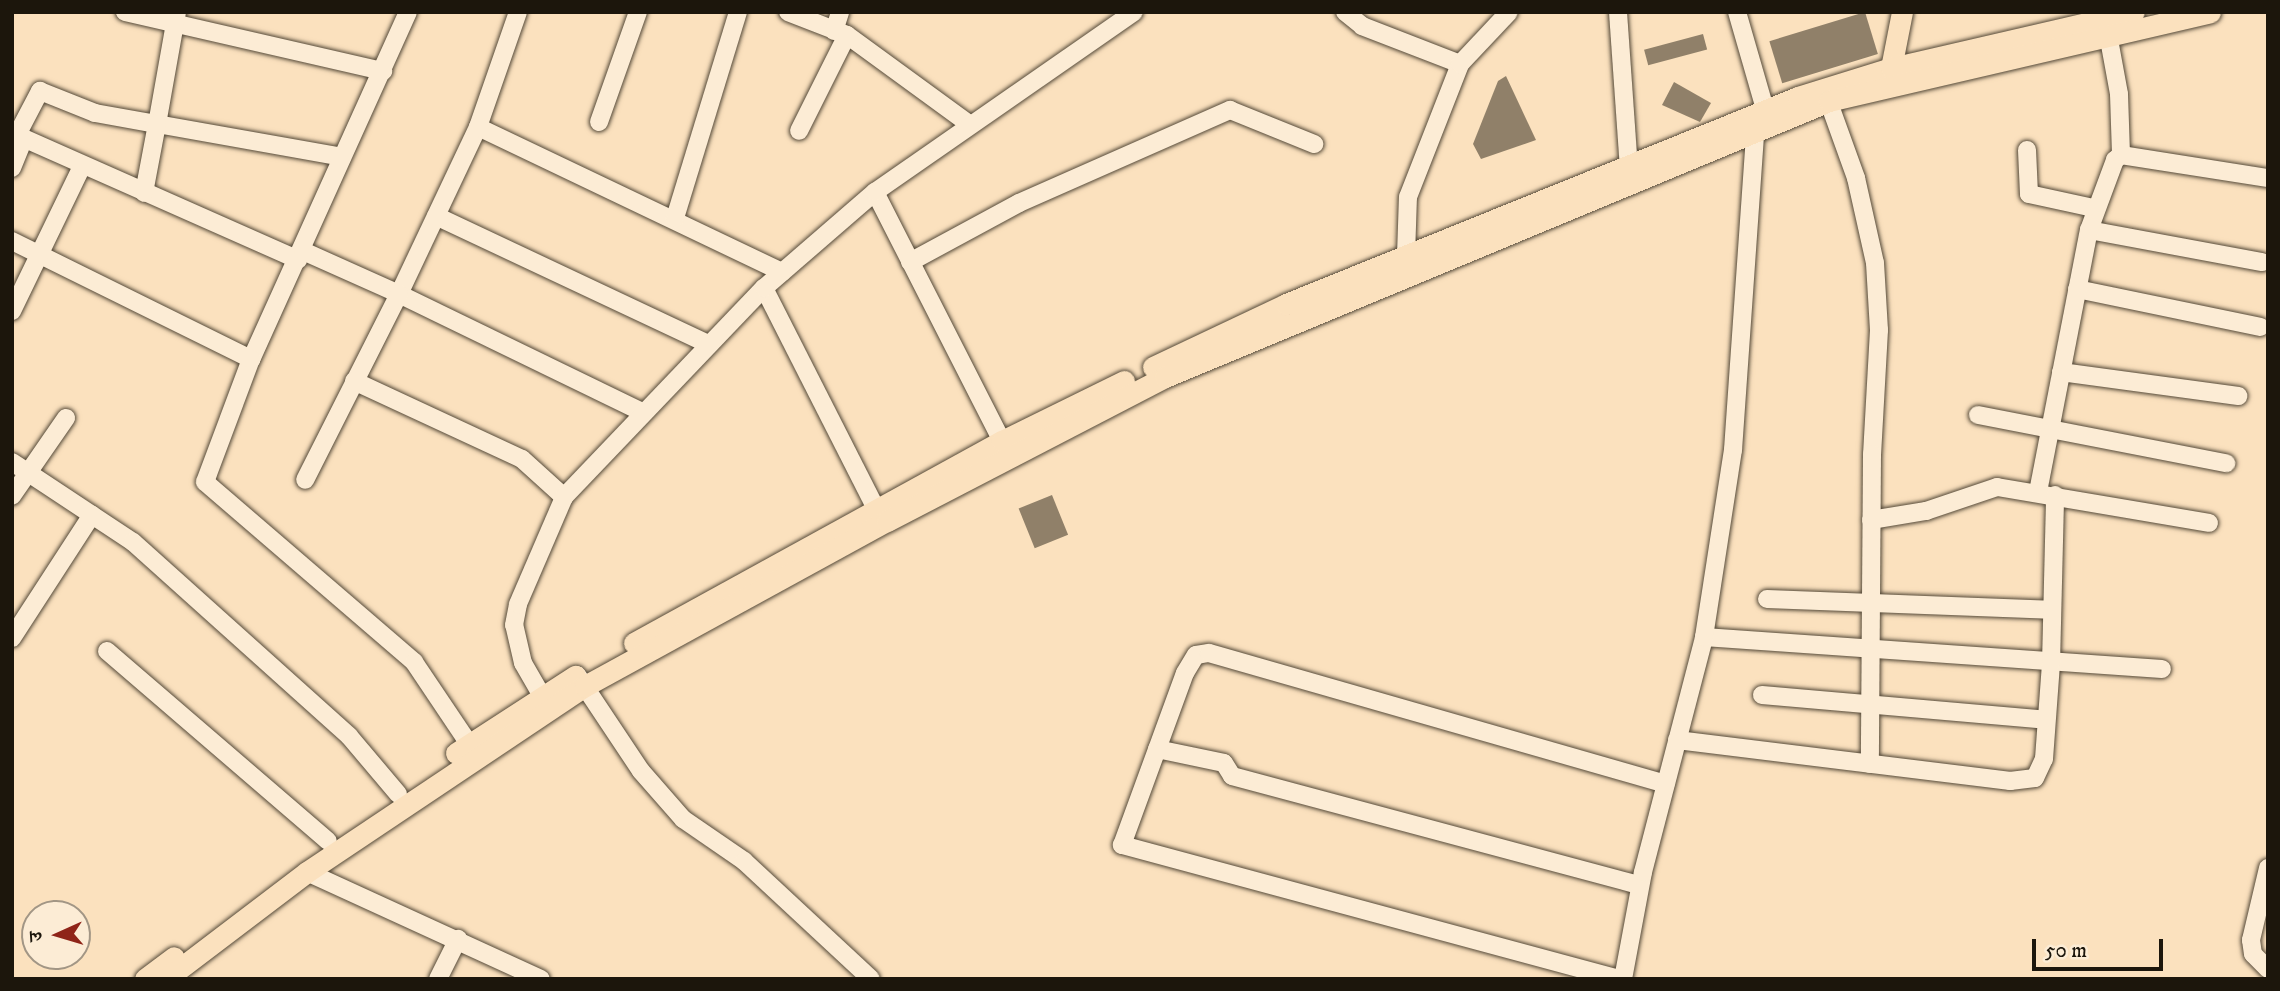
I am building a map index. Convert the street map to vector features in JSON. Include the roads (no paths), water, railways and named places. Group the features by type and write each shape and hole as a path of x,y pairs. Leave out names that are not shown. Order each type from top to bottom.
{"main road":[{"path":"1891,68 1902,12"},
{"path":"166,979 307,872 581,680 876,509 1002,441 1286,304 1891,68 2134,12"},
{"path":"1826,95 2210,12"},
{"path":"145,979 328,841 542,696 581,680 1165,377 1755,120"}],"street":[{"path":"125,12 176,17 383,71"},
{"path":"408,12 342,157 301,256 251,359 205,482 414,662 469,744"},
{"path":"306,480 478,127 518,12"},
{"path":"599,122 638,12"},
{"path":"675,218 738,12"},
{"path":"788,12 841,33 969,124"},
{"path":"799,131 841,33 840,12"},
{"path":"542,696 519,653 514,625 518,604 565,497 642,412 764,288 875,192 1133,12"},
{"path":"1346,12 1362,26 1460,64"},
{"path":"1406,256 1408,197 1460,64 1509,12"},
{"path":"1618,12 1619,80 1629,136 1629,169"},
{"path":"1666,784 1209,653 1196,655 1185,673 1122,845 1621,979 1640,885 1704,637 1733,450 1755,120 1737,12"},
{"path":"144,192 176,17"},
{"path":"1677,740 2010,780 2035,778 2042,771 2051,664 2047,493 2050,430 2094,208 2106,175 2121,155 2119,94 2108,34"},
{"path":"12,168 18,136 40,91 95,113 342,157"},
{"path":"1826,95 1856,178 1875,263 1879,330 1868,652 1870,764"},
{"path":"910,262 1019,203 1230,110 1314,144"},
{"path":"478,127 675,218 782,272"},
{"path":"18,136 144,192 398,294 642,412"},
{"path":"2027,150 2029,194 2094,208"},
{"path":"2121,155 2268,178"},
{"path":"12,311 41,257 82,166"},
{"path":"875,192 1002,441"},
{"path":"436,216 708,344"},
{"path":"2089,230 2262,262"},
{"path":"12,241 251,359"},
{"path":"764,288 876,509"},
{"path":"2077,289 2260,327"},
{"path":"2061,372 2238,396"},
{"path":"354,381 522,459 565,497"},
{"path":"1978,415 2226,463"},
{"path":"12,496 66,418"},
{"path":"12,462 133,542 349,736 398,794"},
{"path":"1871,520 1926,511 1997,486 2209,523"},
{"path":"12,638 92,515"},
{"path":"1767,599 2050,610"},
{"path":"1704,637 1868,652 2162,669"},
{"path":"107,651 328,841"},
{"path":"581,680 641,771 683,819 744,861 871,979"},
{"path":"1762,695 2046,720"},
{"path":"1157,749 1224,763 1232,776 1640,885"},
{"path":"2268,868 2251,940 2253,954 2268,969"},
{"path":"307,872 541,979"},
{"path":"438,979 458,939"}]}
